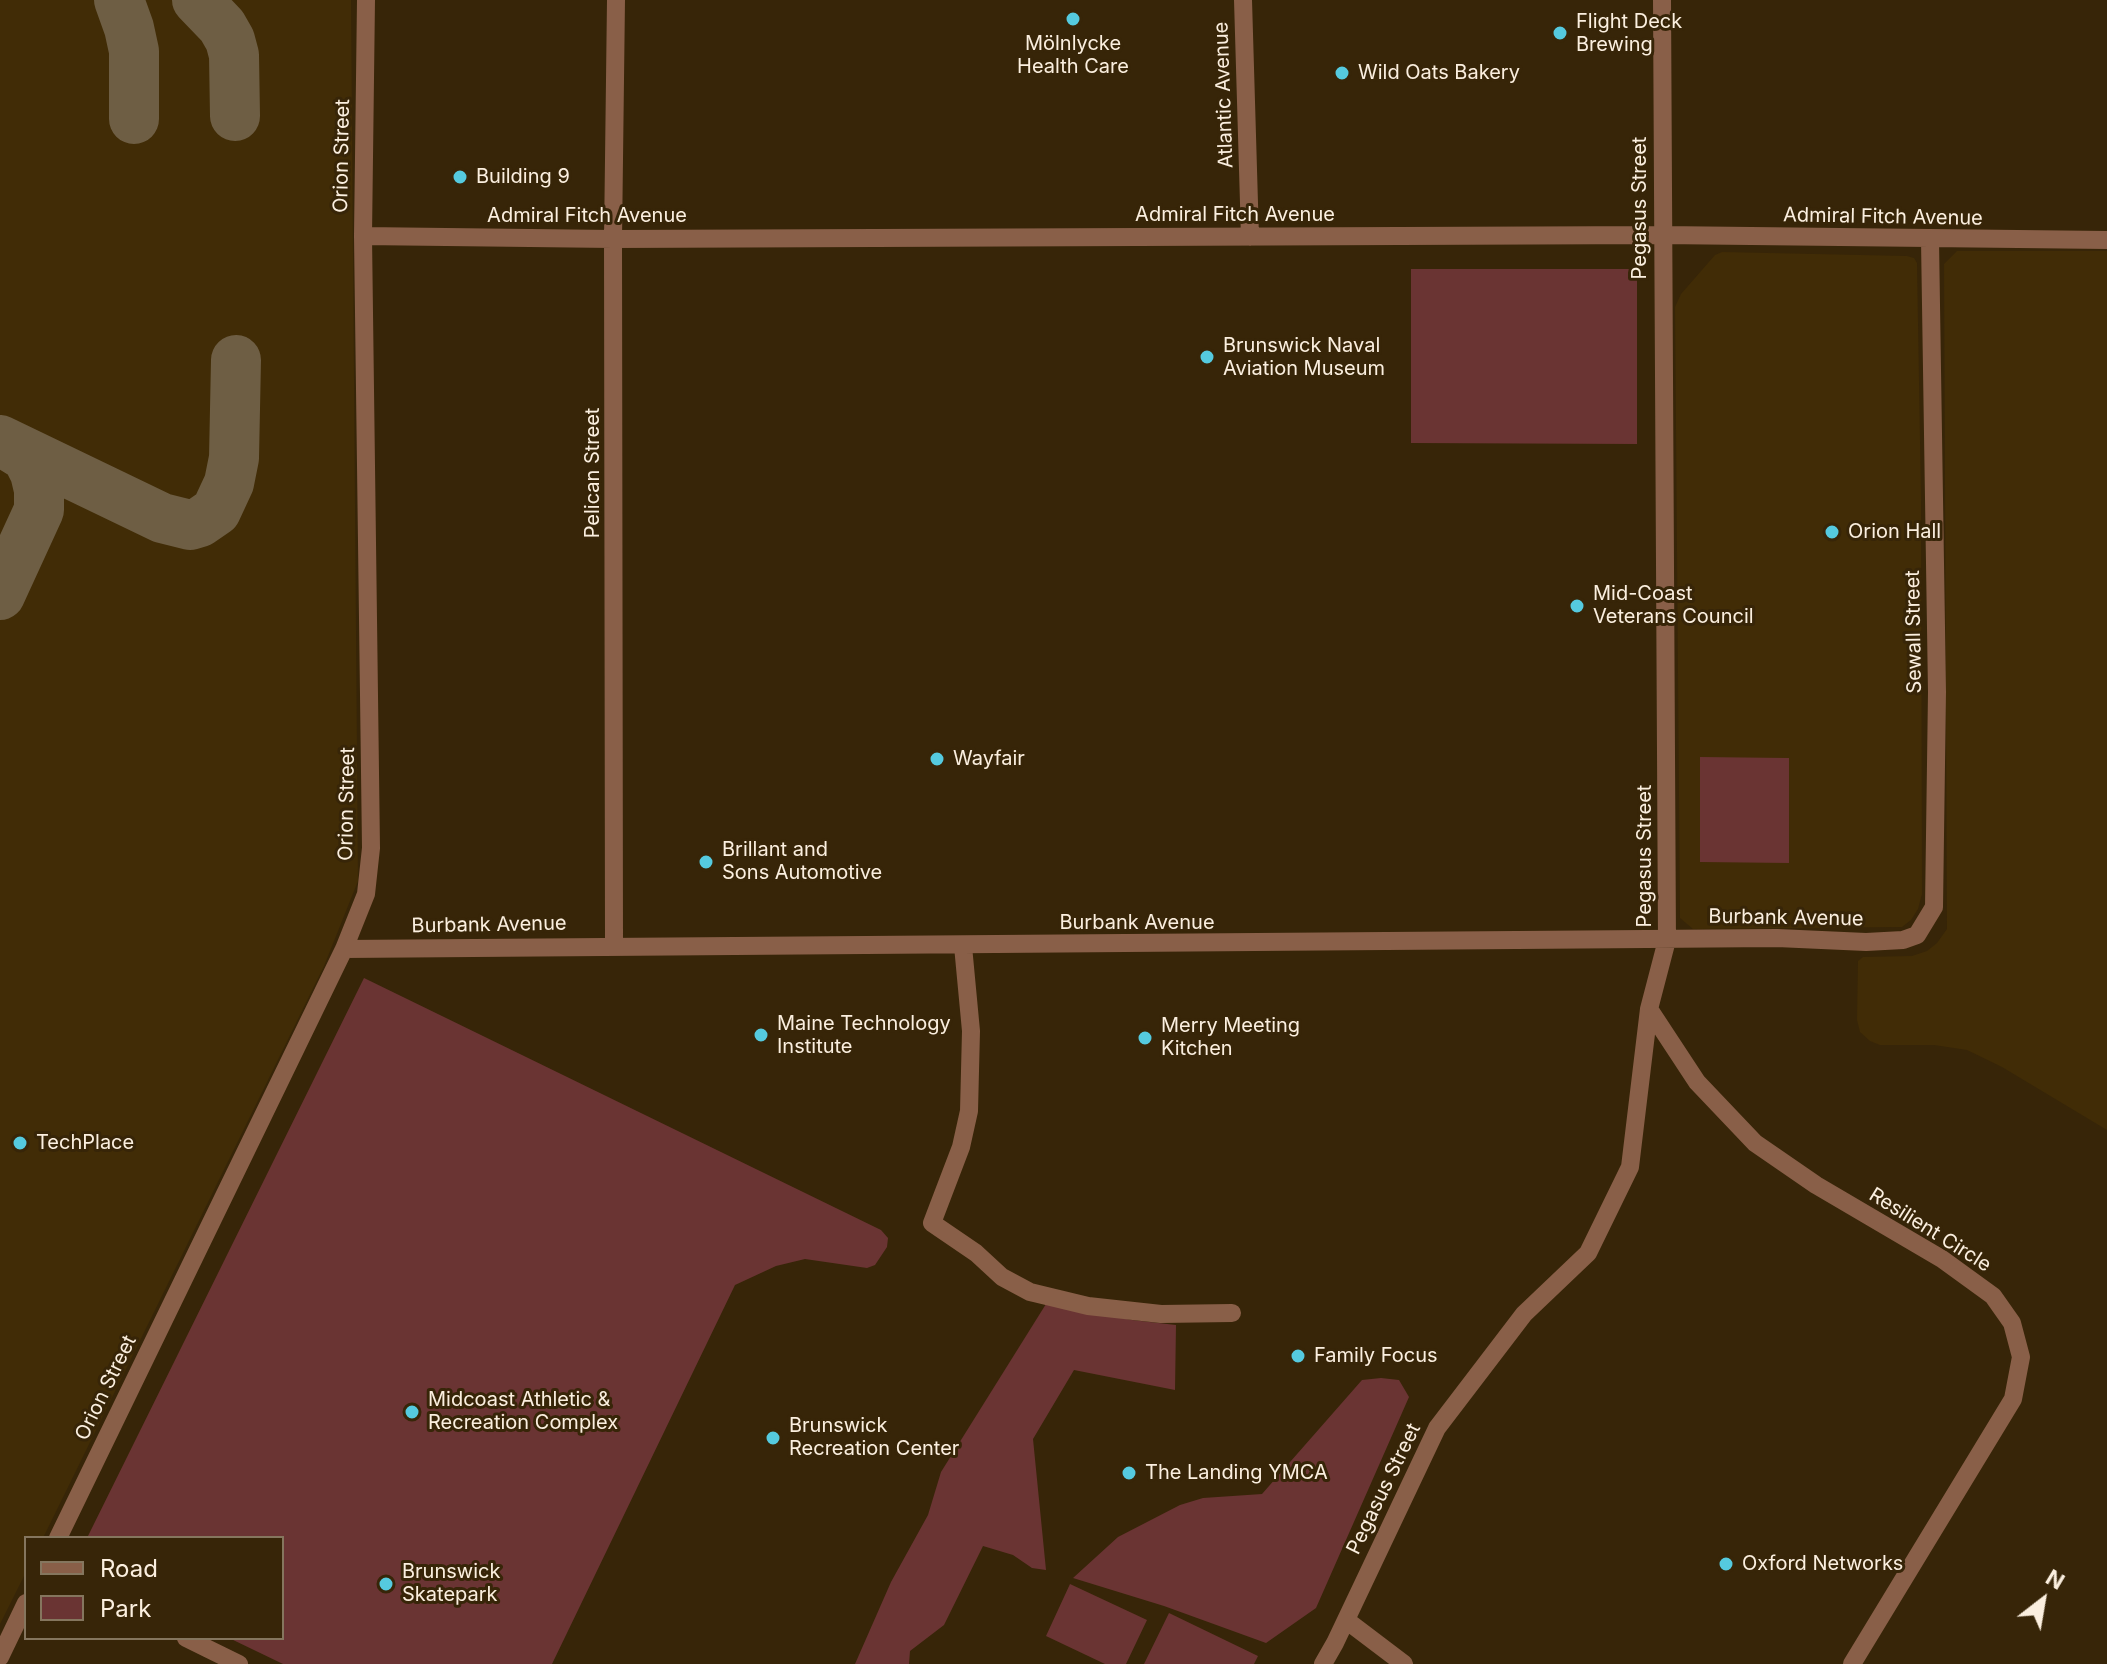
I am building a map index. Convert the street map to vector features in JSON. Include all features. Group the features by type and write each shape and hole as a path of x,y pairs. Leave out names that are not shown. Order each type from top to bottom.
{"street":[{"name":"Orion Street","path":"59,1536 344,949 366,894 371,848 363,236 366,0"},
{"name":"Pelican Street","path":"614,946 613,239 616,0"},
{"name":"Atlantic Avenue","path":"1243,0 1250,237"},
{"name":"Pegasus Street","path":"1323,1664 1437,1428 1524,1314 1588,1253 1630,1167 1649,1009 1667,940 1662,0"},
{"name":"Admiral Fitch Avenue","path":"363,236 613,239 1662,235 2107,240"},
{"name":"Sewall Street","path":"1925,925 1934,907 1937,697 1930,240"},
{"name":"Burbank Avenue","path":"344,949 1903,940 1917,935 1925,925"},
{"path":"963,946 971,1031 969,1111 961,1147 932,1223 976,1253 1002,1277 1030,1292 1088,1306 1161,1314 1232,1313"},
{"name":"Resilient Circle","path":"1649,1009 1697,1082 1755,1143 1816,1185 1942,1259 1993,1296 2012,1323 2021,1357 2013,1399 1852,1664"},
{"path":"0,1657 24,1607"},
{"path":"1346,1620 1404,1664"},
{"path":"190,1640 239,1664"}],"shaded area":[{"path":"0,0 351,0 358,881 324,966 44,1536 24,1536 24,1576 0,1624"},
{"path":"1957,251 2107,251 2107,1130 2002,1067 1967,1050 1934,1045 1880,1045 1860,1032 1857,1020 1858,961 1863,957 1912,956 1927,951 1947,929 1944,264"},
{"path":"1722,252 1907,256 1917,263 1922,894 1918,909 1902,927 1693,929 1680,918 1675,307 1681,294 1715,255"}],"green space":[{"path":"1411,269 1637,269 1637,444 1411,443"},
{"path":"1700,757 1789,758 1789,863 1700,862"},
{"name":"Midcoast Athletic & Recreation Complex","path":"364,978 881,1230 888,1238 887,1247 875,1265 867,1268 805,1259 776,1266 735,1285 552,1664 283,1664 233,1640 284,1640 284,1536 88,1536"},
{"path":"1046,1304 1176,1325 1175,1390 1074,1370 1033,1439 1046,1570 1032,1568 1013,1555 983,1546 944,1625 910,1651 909,1664 855,1664 891,1582 928,1515 941,1472"},
{"path":"1362,1380 1399,1380 1409,1397 1316,1608 1266,1643 1164,1606 1073,1578 1118,1537 1180,1505 1203,1498 1262,1494"},
{"path":"1070,1584 1147,1620 1126,1664 1105,1664 1046,1636"},
{"path":"1169,1613 1258,1656 1254,1664 1144,1664"}],"taxiway":[{"path":"119,0 134,51 134,119"},
{"path":"197,0 222,26 230,40 234,55 235,116"},
{"path":"0,440 162,518 190,525 200,522 216,511 229,483 234,458 236,360"},
{"path":"0,595 39,510 35,473 27,457 6,444"}],"place":[{"name":"Mölnlycke Health Care","path":"1073,19"},
{"name":"Flight Deck Brewing","path":"1560,33"},
{"name":"Wild Oats Bakery","path":"1342,73"},
{"name":"Building 9","path":"460,177"},
{"name":"Brunswick Naval Aviation Museum","path":"1207,357"},
{"name":"Orion Hall","path":"1832,532"},
{"name":"Mid-Coast Veterans Council","path":"1577,606"},
{"name":"Wayfair","path":"937,759"},
{"name":"Brillant and Sons Automotive","path":"706,862"},
{"name":"Maine Technology Institute","path":"761,1035"},
{"name":"Merry Meeting Kitchen","path":"1145,1038"},
{"name":"TechPlace","path":"20,1143"},
{"name":"Family Focus","path":"1298,1356"},
{"name":"Midcoast Athletic & Recreation Complex","path":"412,1412"},
{"name":"Brunswick Recreation Center","path":"773,1438"},
{"name":"The Landing YMCA","path":"1129,1473"},
{"name":"Oxford Networks","path":"1726,1564"},
{"name":"Brunswick Skatepark","path":"386,1584"}]}
